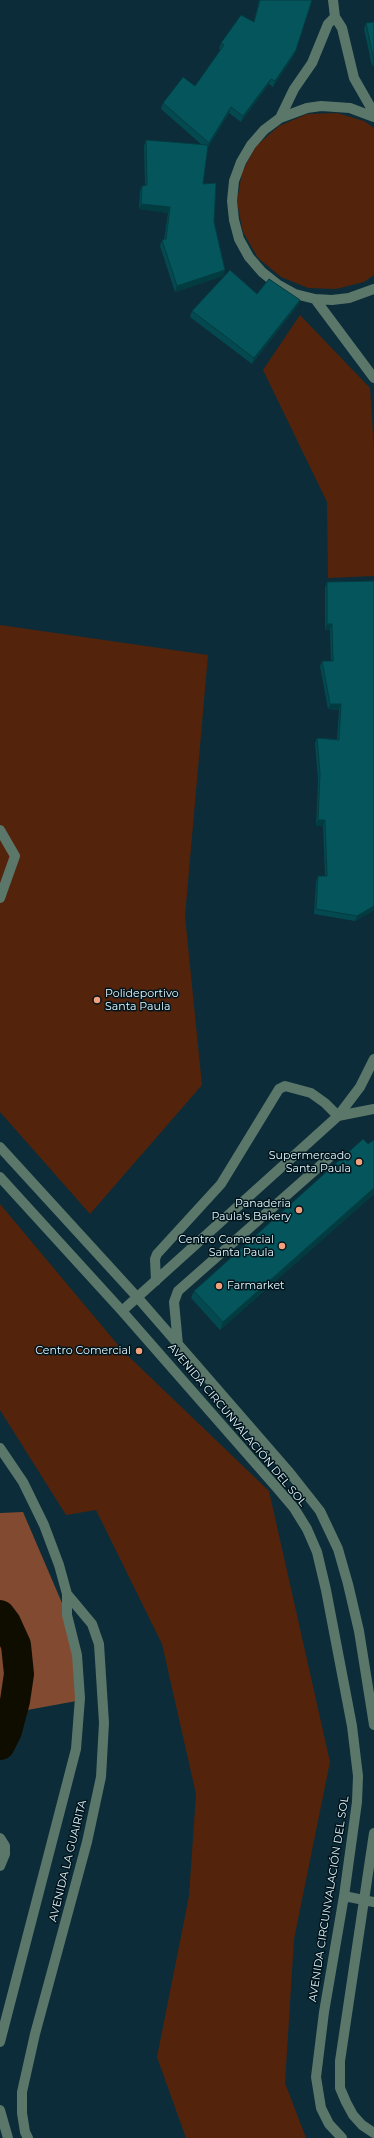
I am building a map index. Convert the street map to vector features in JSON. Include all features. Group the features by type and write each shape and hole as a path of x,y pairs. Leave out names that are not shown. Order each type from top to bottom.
{"street":[{"path":"333,0 335,17 342,28 354,78 374,113"},
{"path":"280,118 294,89 312,63 328,24 335,17"},
{"path":"374,117 350,108 328,105 307,108 280,118 264,130 251,145 240,162 234,181 232,201 234,220 240,240 246,251 262,272 278,284 295,294 315,299 332,300 349,298 374,289"},
{"path":"315,299 374,378"},
{"path":"0,830 15,856 0,898"},
{"path":"122,1311 338,1116 360,1087 374,1059"},
{"path":"156,1281 155,1260 157,1254 221,1184 279,1089 285,1086 311,1093 325,1103 338,1116"},
{"path":"338,1116 374,1109"},
{"name":"AVENIDA CIRCUNVALACIÓN DEL SOL","path":"0,1147 138,1298 290,1473 320,1511 338,1549 359,1631 374,1725"},
{"path":"178,1345 174,1302 178,1291 330,1157"},
{"name":"AVENIDA CIRCUNVALACIÓN DEL SOL","path":"0,1177 122,1311 294,1508 307,1529 316,1552 326,1590 352,1726 358,1776 357,1802 344,1896 324,2012 316,2077 321,2108 329,2124 342,2138"},
{"name":"AVENIDA LA GUAIRITA","path":"0,1448 23,1482 44,1524 67,1594 67,1614 77,1655 80,1698 76,1749 0,2042"},
{"name":"AVENIDA LA GUAIRITA","path":"28,2138 25,2132 22,2113 22,2092 35,2034 87,1842 101,1777 104,1723 99,1644 92,1624 67,1594"},
{"path":"374,1832 340,2061 340,2088 353,2115 362,2125 374,2133"},
{"path":"0,1838 5,1846 5,1854 0,1866"},
{"path":"344,1896 374,1902"},
{"path":"0,2110 8,2138"}],"shaded area":[{"path":"337,113 364,121 374,128 374,275 364,282 336,289 308,288 281,277 258,258 243,232 237,202 242,172 256,146 279,126 307,114"},
{"path":"300,315 370,388 374,449 374,576 328,578 327,502 263,370"},
{"name":"Polideportivo Santa Paula","path":"0,625 208,655 185,916 202,1085 90,1214 0,1112"},
{"path":"0,1204 123,1351 269,1491 330,1762 294,1939 285,2083 306,2138 186,2138 157,2057 189,1896 196,1794 162,1644 96,1510 66,1515 0,1410"},
{"path":"23,1512 65,1610 82,1700 0,1715 0,1513"}],"building":[{"path":"260,0 312,0 296,50 275,81 271,79 243,116 231,107 209,143 163,103 183,77 195,86 224,45 221,43 241,15 254,22"},
{"path":"374,22 374,61 366,23"},
{"path":"146,140 208,145 203,184 216,183 214,222 225,270 177,286 162,240 166,239 170,207 141,204 142,186 147,185"},
{"path":"230,270 257,294 269,279 300,300 254,358 192,311"},
{"path":"374,581 374,906 357,916 316,909 318,876 327,876 325,820 318,820 320,774 317,738 339,740 341,704 330,704 322,661 333,661 332,624 327,624 327,582"},
{"name":"Centro Comercial Santa Paula","path":"363,1139 368,1144 374,1140 374,1188 223,1322 194,1291"}],"waterway":[{"path":"0,1615 6,1623 16,1645 19,1674 15,1701 7,1731 0,1745"}],"place":[{"name":"Polideportivo Santa Paula","path":"97,1000"},
{"name":"Supermercado Santa Paula","path":"359,1162"},
{"name":"Panaderia Paula's Bakery","path":"299,1210"},
{"name":"Centro Comercial Santa Paula","path":"282,1246"},
{"name":"Farmarket","path":"219,1286"},
{"name":"Centro Comercial","path":"139,1351"}]}
